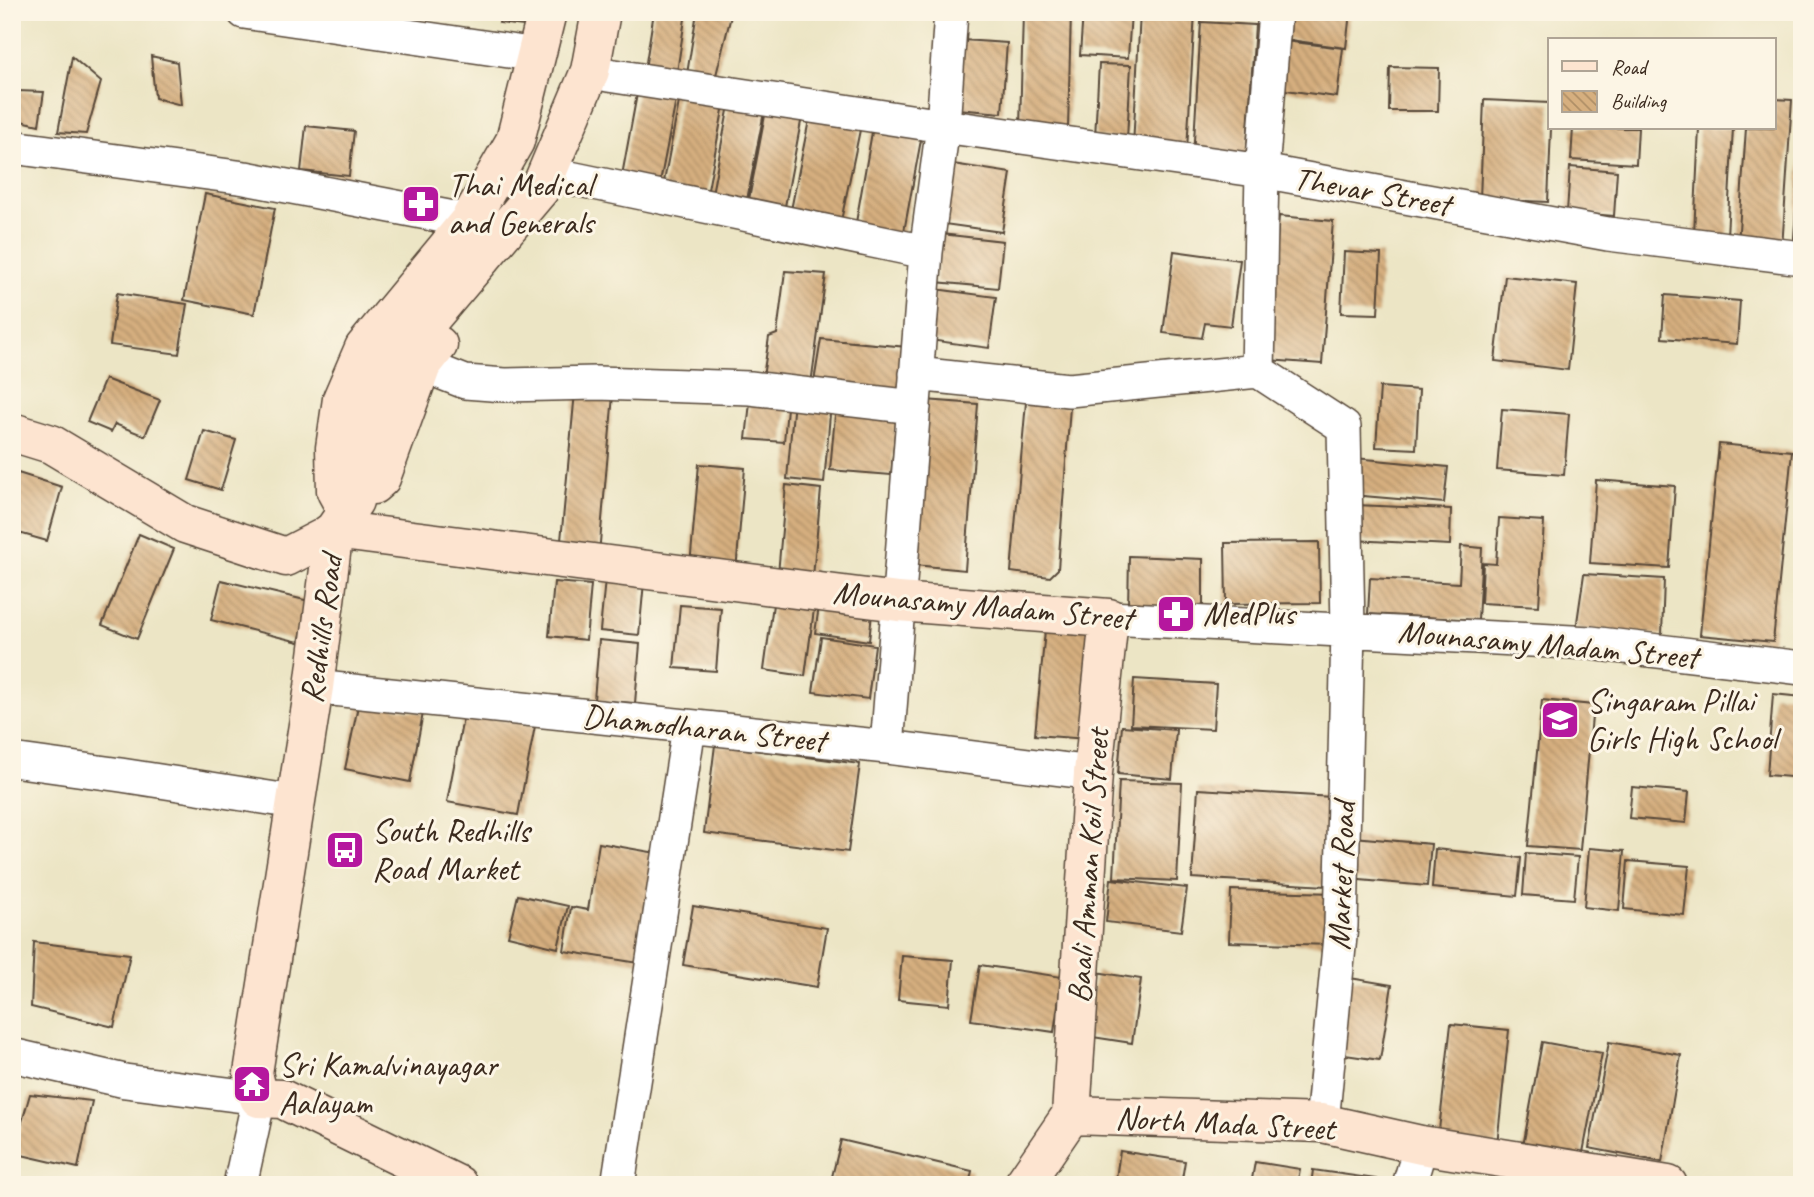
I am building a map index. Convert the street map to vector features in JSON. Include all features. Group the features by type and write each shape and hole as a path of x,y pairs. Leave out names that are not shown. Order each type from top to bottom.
{"street":[{"path":"345,514 336,491 334,448 342,399 364,348 469,221 515,141 547,12"},
{"name":"Redhills Road","path":"259,1098 253,1073 314,687 345,514 377,401 402,352 540,189 590,71 601,12"},
{"path":"12,432 51,443 185,524 286,557 324,538 381,478 422,365 542,219 570,178 583,150 608,75 623,12"},
{"path":"887,747 926,252 943,126 951,12"},
{"path":"916,374 1069,390 1258,372 1262,171 1275,12"},
{"path":"259,13 537,55"},
{"name":"Thevar Street","path":"608,75 1262,171 1608,234 1802,258"},
{"path":"12,147 245,178 469,221"},
{"path":"570,178 926,252"},
{"path":"422,365 465,382 505,385 597,383 750,388 914,407"},
{"name":"Market Road","path":"1258,372 1344,427 1348,629 1341,926 1322,1123"},
{"name":"Mounasamy Madam Street","path":"345,514 898,602 1109,618 1591,643 1802,668"},
{"name":"Baali Amman Koil Street","path":"1071,1115 1093,773 1109,618"},
{"name":"Dhamodharan Street","path":"314,687 887,747 1093,773"},
{"path":"618,1185 690,727"},
{"path":"12,761 295,802"},
{"path":"12,1055 125,1081 282,1099 458,1185"},
{"path":"240,1185 259,1098"},
{"path":"1023,1185 1071,1115"},
{"name":"North Mada Street","path":"1071,1115 1322,1123 1421,1145 1668,1185"},
{"path":"1409,1185 1421,1145"}],"building":[{"path":"501,12 535,12 532,27 499,23"},
{"path":"654,12 686,12 676,79 644,75"},
{"path":"697,12 732,12 714,83 686,80"},
{"path":"1023,12 1071,12 1068,129 1020,128"},
{"path":"1083,12 1131,12 1128,58 1080,55"},
{"path":"1140,12 1195,12 1187,150 1133,147"},
{"path":"1286,12 1350,12 1346,48 1283,39"},
{"path":"1201,22 1255,25 1246,161 1193,158"},
{"path":"962,40 1007,43 1002,113 957,109"},
{"path":"1284,41 1343,48 1337,97 1278,89"},
{"path":"151,56 177,62 181,105 155,98"},
{"path":"72,57 101,82 86,134 58,132"},
{"path":"1099,64 1131,65 1127,139 1095,137"},
{"path":"1390,67 1439,68 1438,111 1389,111"},
{"path":"639,83 678,90 659,188 621,181"},
{"path":"682,86 726,94 707,195 663,187"},
{"path":"17,91 44,92 39,125 12,119 12,106"},
{"path":"1776,99 1792,100 1782,248 1738,245 1746,130 1776,130"},
{"path":"730,100 765,107 746,205 711,199"},
{"path":"1484,100 1548,103 1548,130 1551,130 1548,202 1480,199"},
{"path":"767,105 803,111 783,217 747,210"},
{"path":"810,115 861,125 841,221 791,210"},
{"path":"874,121 923,129 903,237 855,228"},
{"path":"306,126 354,131 349,176 301,171"},
{"path":"1573,130 1638,130 1636,164 1571,160"},
{"path":"1699,130 1733,130 1727,236 1694,234"},
{"path":"1802,155 1802,239 1794,238"},
{"path":"953,164 1011,173 1002,232 944,224"},
{"path":"1570,167 1617,171 1614,216 1567,212"},
{"path":"205,194 275,208 254,314 184,300"},
{"path":"1279,216 1333,221 1322,364 1268,360"},
{"path":"941,234 1003,241 998,288 936,282"},
{"path":"1174,251 1240,260 1231,326 1205,323 1202,338 1163,333"},
{"path":"1344,252 1381,254 1378,314 1341,313"},
{"path":"785,271 826,274 811,384 763,377 769,337 777,334"},
{"path":"1505,276 1577,284 1568,370 1495,361"},
{"path":"935,289 996,297 989,348 929,340"},
{"path":"117,293 187,304 179,354 110,345"},
{"path":"1665,295 1740,301 1737,344 1662,338"},
{"path":"821,339 907,347 901,399 813,388"},
{"path":"105,379 160,400 145,436 115,424 111,432 87,422"},
{"path":"1380,387 1419,390 1416,449 1376,447"},
{"path":"575,392 613,395 599,554 560,551"},
{"path":"751,393 788,396 784,442 746,439"},
{"path":"794,400 831,403 824,483 787,479"},
{"path":"925,400 978,404 965,570 915,565"},
{"path":"1026,402 1070,407 1058,569 1050,577 1011,572"},
{"path":"836,405 897,411 891,475 830,470"},
{"path":"1502,409 1569,414 1564,475 1497,470"},
{"path":"204,431 236,440 221,490 189,480"},
{"path":"1719,444 1792,451 1773,642 1700,635"},
{"path":"1355,458 1448,467 1444,503 1352,495"},
{"path":"699,464 745,468 736,571 690,566"},
{"path":"18,473 62,487 47,541 12,531 12,491"},
{"path":"1596,480 1675,486 1669,568 1590,563"},
{"path":"786,485 821,489 813,577 778,574"},
{"path":"1355,505 1451,509 1450,545 1353,540"},
{"path":"1499,518 1544,521 1539,606 1481,603 1483,563 1496,564"},
{"path":"139,534 174,549 137,639 102,625"},
{"path":"1319,542 1320,603 1226,604 1225,543"},
{"path":"1461,546 1482,548 1478,620 1368,614 1370,578 1459,583"},
{"path":"1129,556 1203,559 1203,614 1128,609"},
{"path":"1584,574 1664,579 1662,635 1576,629"},
{"path":"605,579 644,582 639,635 600,631"},
{"path":"221,580 309,601 299,642 211,620"},
{"path":"554,582 591,585 586,640 549,636"},
{"path":"774,597 815,602 805,676 764,670"},
{"path":"680,605 721,608 716,671 674,668"},
{"path":"819,606 872,613 869,641 815,633"},
{"path":"1046,620 1097,625 1087,739 1035,735"},
{"path":"821,637 875,645 868,699 813,692"},
{"path":"599,640 640,644 635,703 594,700"},
{"path":"1134,679 1216,684 1213,729 1131,725"},
{"path":"1773,694 1802,697 1802,778 1767,775"},
{"path":"1542,700 1593,705 1580,850 1528,846"},
{"path":"359,701 423,713 410,782 345,769"},
{"path":"464,713 535,726 518,815 447,802"},
{"path":"1122,726 1176,730 1172,779 1118,774"},
{"path":"715,745 860,764 848,852 704,833"},
{"path":"1119,781 1182,783 1177,881 1114,878"},
{"path":"1632,787 1689,792 1686,823 1629,818"},
{"path":"1198,789 1332,797 1327,886 1192,878"},
{"path":"1353,837 1431,844 1427,886 1349,879"},
{"path":"599,843 668,855 651,965 564,951 571,907 588,910"},
{"path":"1589,848 1624,851 1619,911 1584,907"},
{"path":"1435,849 1521,858 1517,896 1432,888"},
{"path":"1526,853 1578,857 1574,899 1523,895"},
{"path":"1628,861 1689,866 1684,915 1624,909"},
{"path":"1111,879 1187,888 1181,931 1106,922"},
{"path":"1231,890 1334,893 1332,945 1229,942"},
{"path":"518,895 568,906 558,948 508,936"},
{"path":"693,906 827,928 817,987 683,965"},
{"path":"34,942 130,954 114,1027 31,1007"},
{"path":"902,956 953,960 949,1005 898,1000"},
{"path":"980,965 1062,977 1054,1032 971,1020"},
{"path":"1096,972 1141,979 1132,1043 1086,1036"},
{"path":"1350,978 1392,985 1380,1060 1338,1054"},
{"path":"1451,1024 1509,1030 1497,1145 1438,1139"},
{"path":"1542,1042 1602,1053 1581,1163 1522,1152"},
{"path":"1609,1042 1681,1055 1662,1162 1589,1148"},
{"path":"30,1094 92,1101 78,1168 13,1153"},
{"path":"841,1140 972,1171 969,1185 830,1185"},
{"path":"1120,1151 1185,1161 1181,1185 1115,1185"},
{"path":"1255,1162 1300,1169 1297,1185 1251,1185"},
{"path":"1313,1170 1376,1179 1375,1185 1311,1185"}],"place":[{"name":"Thai Medical and Generals","path":"421,204"},
{"name":"MedPlus","path":"1176,614"},
{"name":"Singaram Pillai Girls High School","path":"1560,720"},
{"name":"South Redhills Road Market","path":"345,850"},
{"name":"Sri Kamalvinayagar Aalayam","path":"252,1084"}]}
